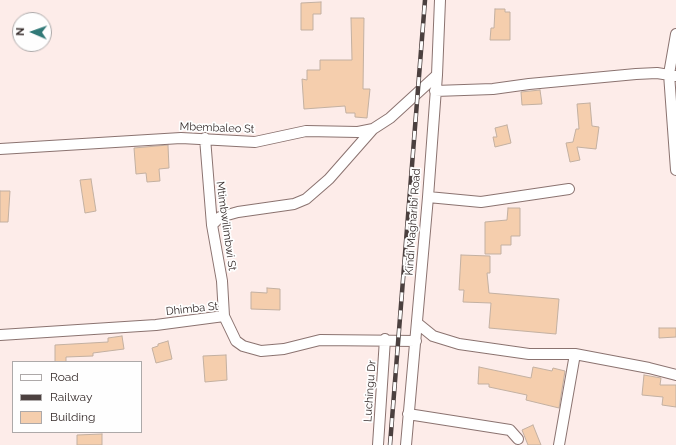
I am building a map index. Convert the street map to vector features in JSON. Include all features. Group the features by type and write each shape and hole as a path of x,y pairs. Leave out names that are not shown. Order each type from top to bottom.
{"street":[{"name":"Kindi Magharibi Road","path":"406,445 428,197 437,75 440,0"},
{"path":"676,34 672,75 676,170"},
{"path":"435,91 493,89 630,74 672,75"},
{"name":"Mbembaleo St","path":"0,149 174,138 206,138 255,142 306,131 351,132 373,129 390,118 437,75"},
{"path":"212,225 220,217 238,212 294,204 306,199 329,179 373,129"},
{"name":"Mtimbwilimbwi St","path":"206,138 212,225 222,281 224,316"},
{"path":"428,197 481,202 569,189"},
{"name":"Dhimba St","path":"0,335 156,325 224,316 236,341 243,346 261,351 284,349 320,340 385,339 416,341"},
{"path":"418,323 433,336 459,344 529,354 574,354 676,374"},
{"name":"Luchingu Dr","path":"378,445 385,339"},
{"path":"559,445 574,354"},
{"path":"408,414 510,430 518,438"}],"building":[{"path":"321,2 321,14 313,14 313,30 301,30 301,3"},
{"path":"495,9 505,9 505,12 510,12 510,40 490,40 491,28 494,28"},
{"path":"351,18 364,18 363,89 370,89 367,118 355,117 355,113 346,113 345,106 304,109 302,79 307,80 307,70 320,70 320,60 352,60"},
{"path":"540,90 542,104 522,105 521,92"},
{"path":"590,103 592,126 599,127 596,149 577,147 580,160 570,162 566,143 573,142 576,129 579,129 577,104"},
{"path":"507,125 511,143 495,147 493,137 497,137 495,128"},
{"path":"168,145 169,168 159,169 160,181 147,182 146,173 136,174 134,148"},
{"path":"91,179 96,211 85,213 80,180"},
{"path":"0,191 10,191 8,222 0,222"},
{"path":"508,208 520,208 520,236 511,236 511,245 501,245 501,254 485,254 485,222 507,220"},
{"path":"461,255 490,256 490,273 487,273 489,293 559,299 556,334 489,328 491,303 463,302 464,290 459,290"},
{"path":"267,288 280,289 280,310 251,309 251,292 267,293"},
{"path":"659,328 676,328 676,337 659,338"},
{"path":"122,336 124,349 93,353 93,356 66,357 66,361 55,361 55,345 108,342 108,338"},
{"path":"168,341 172,359 156,363 152,348 158,346 158,344"},
{"path":"226,355 227,380 205,382 203,356"},
{"path":"479,367 531,378 533,367 552,371 553,368 565,371 559,408 526,400 527,395 489,387 489,384 478,384"},
{"path":"644,375 661,378 660,385 676,385 676,407 662,405 663,397 642,395"},
{"path":"533,425 541,445 528,445 522,430"},
{"path":"102,434 102,445 77,445 77,435"}],"railway":[{"path":"390,445 425,0"}]}
